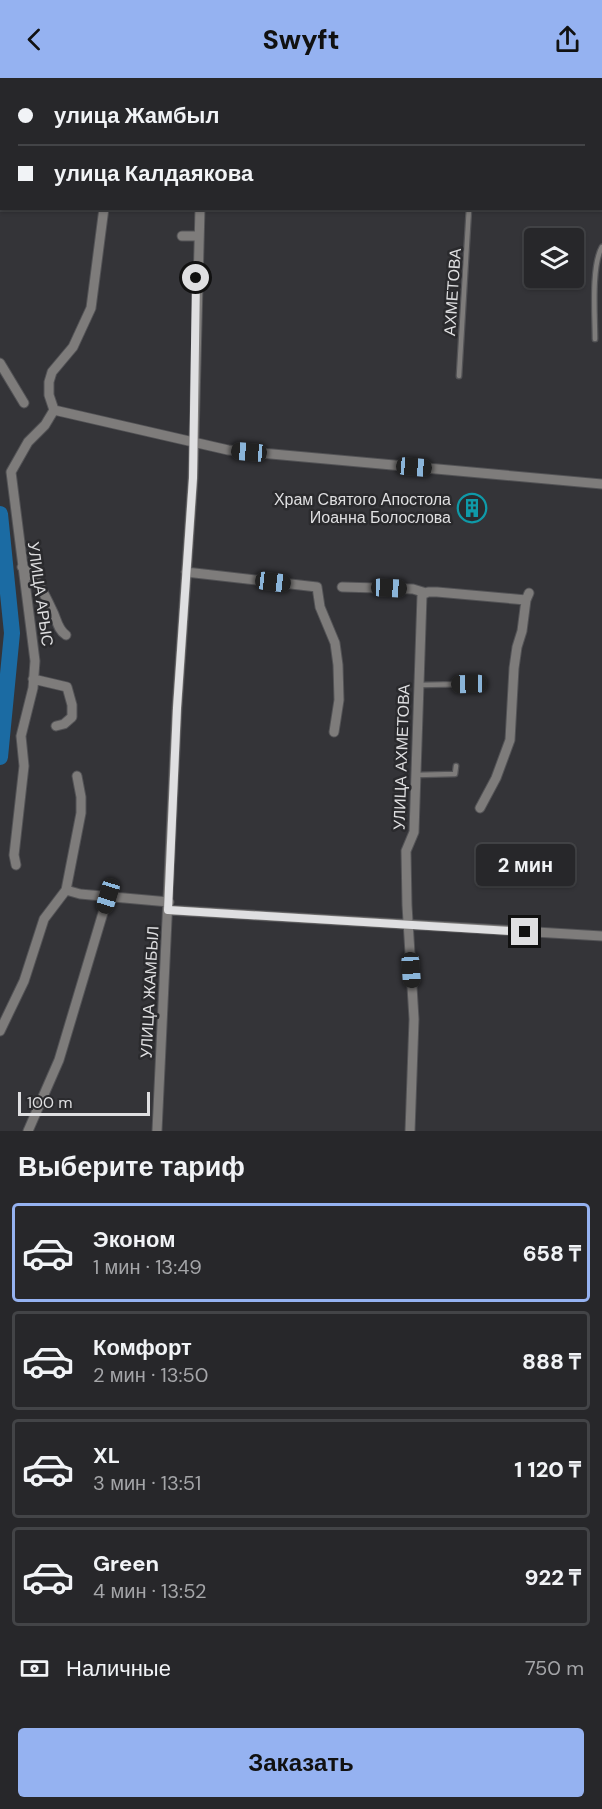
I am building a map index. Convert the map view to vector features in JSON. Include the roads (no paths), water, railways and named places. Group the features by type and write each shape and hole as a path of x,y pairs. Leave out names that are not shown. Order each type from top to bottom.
{"street":[{"path":"104,210 91,308 73,347 52,372 49,382 49,395 54,410 228,450 602,484"},
{"name":"УЛИЦА ЖАМБЫЛ","path":"157,1131 177,708 193,442 200,210"},
{"path":"182,236 198,236"},
{"path":"0,363 24,404"},
{"name":"УЛИЦА АРЫС","path":"16,865 14,855 24,766 21,736 35,661 11,472 28,442 45,425 54,410"},
{"path":"22,567 30,572 47,599 57,624 66,635"},
{"path":"186,572 317,587 320,607 335,643 338,665 339,700 334,732"},
{"path":"342,587 413,590 426,593 528,596 514,668 510,740 496,778 480,808"},
{"name":"УЛИЦА АХМЕТОВА","path":"410,1131 414,1019 406,851 414,832 422,595 426,593"},
{"path":"33,679 67,687 72,705 72,717 64,724 56,726"},
{"path":"0,1031 24,981 44,919 66,890 81,813 77,776"},
{"path":"66,890 80,894 169,906 602,936"},
{"path":"28,1131 59,1060 108,896"}],"lane":[{"name":"АХМЕТОВА","path":"459,376 469,210"},
{"path":"595,339 596,268 598,253 602,247"},
{"path":"419,686 469,684"},
{"path":"416,775 455,774 456,766"}],"waterway":[{"path":"0,514 12,633 0,757"}],"place":[{"name":"Храм Святого Апостола Иоанна Болослова","path":"472,508"}]}
